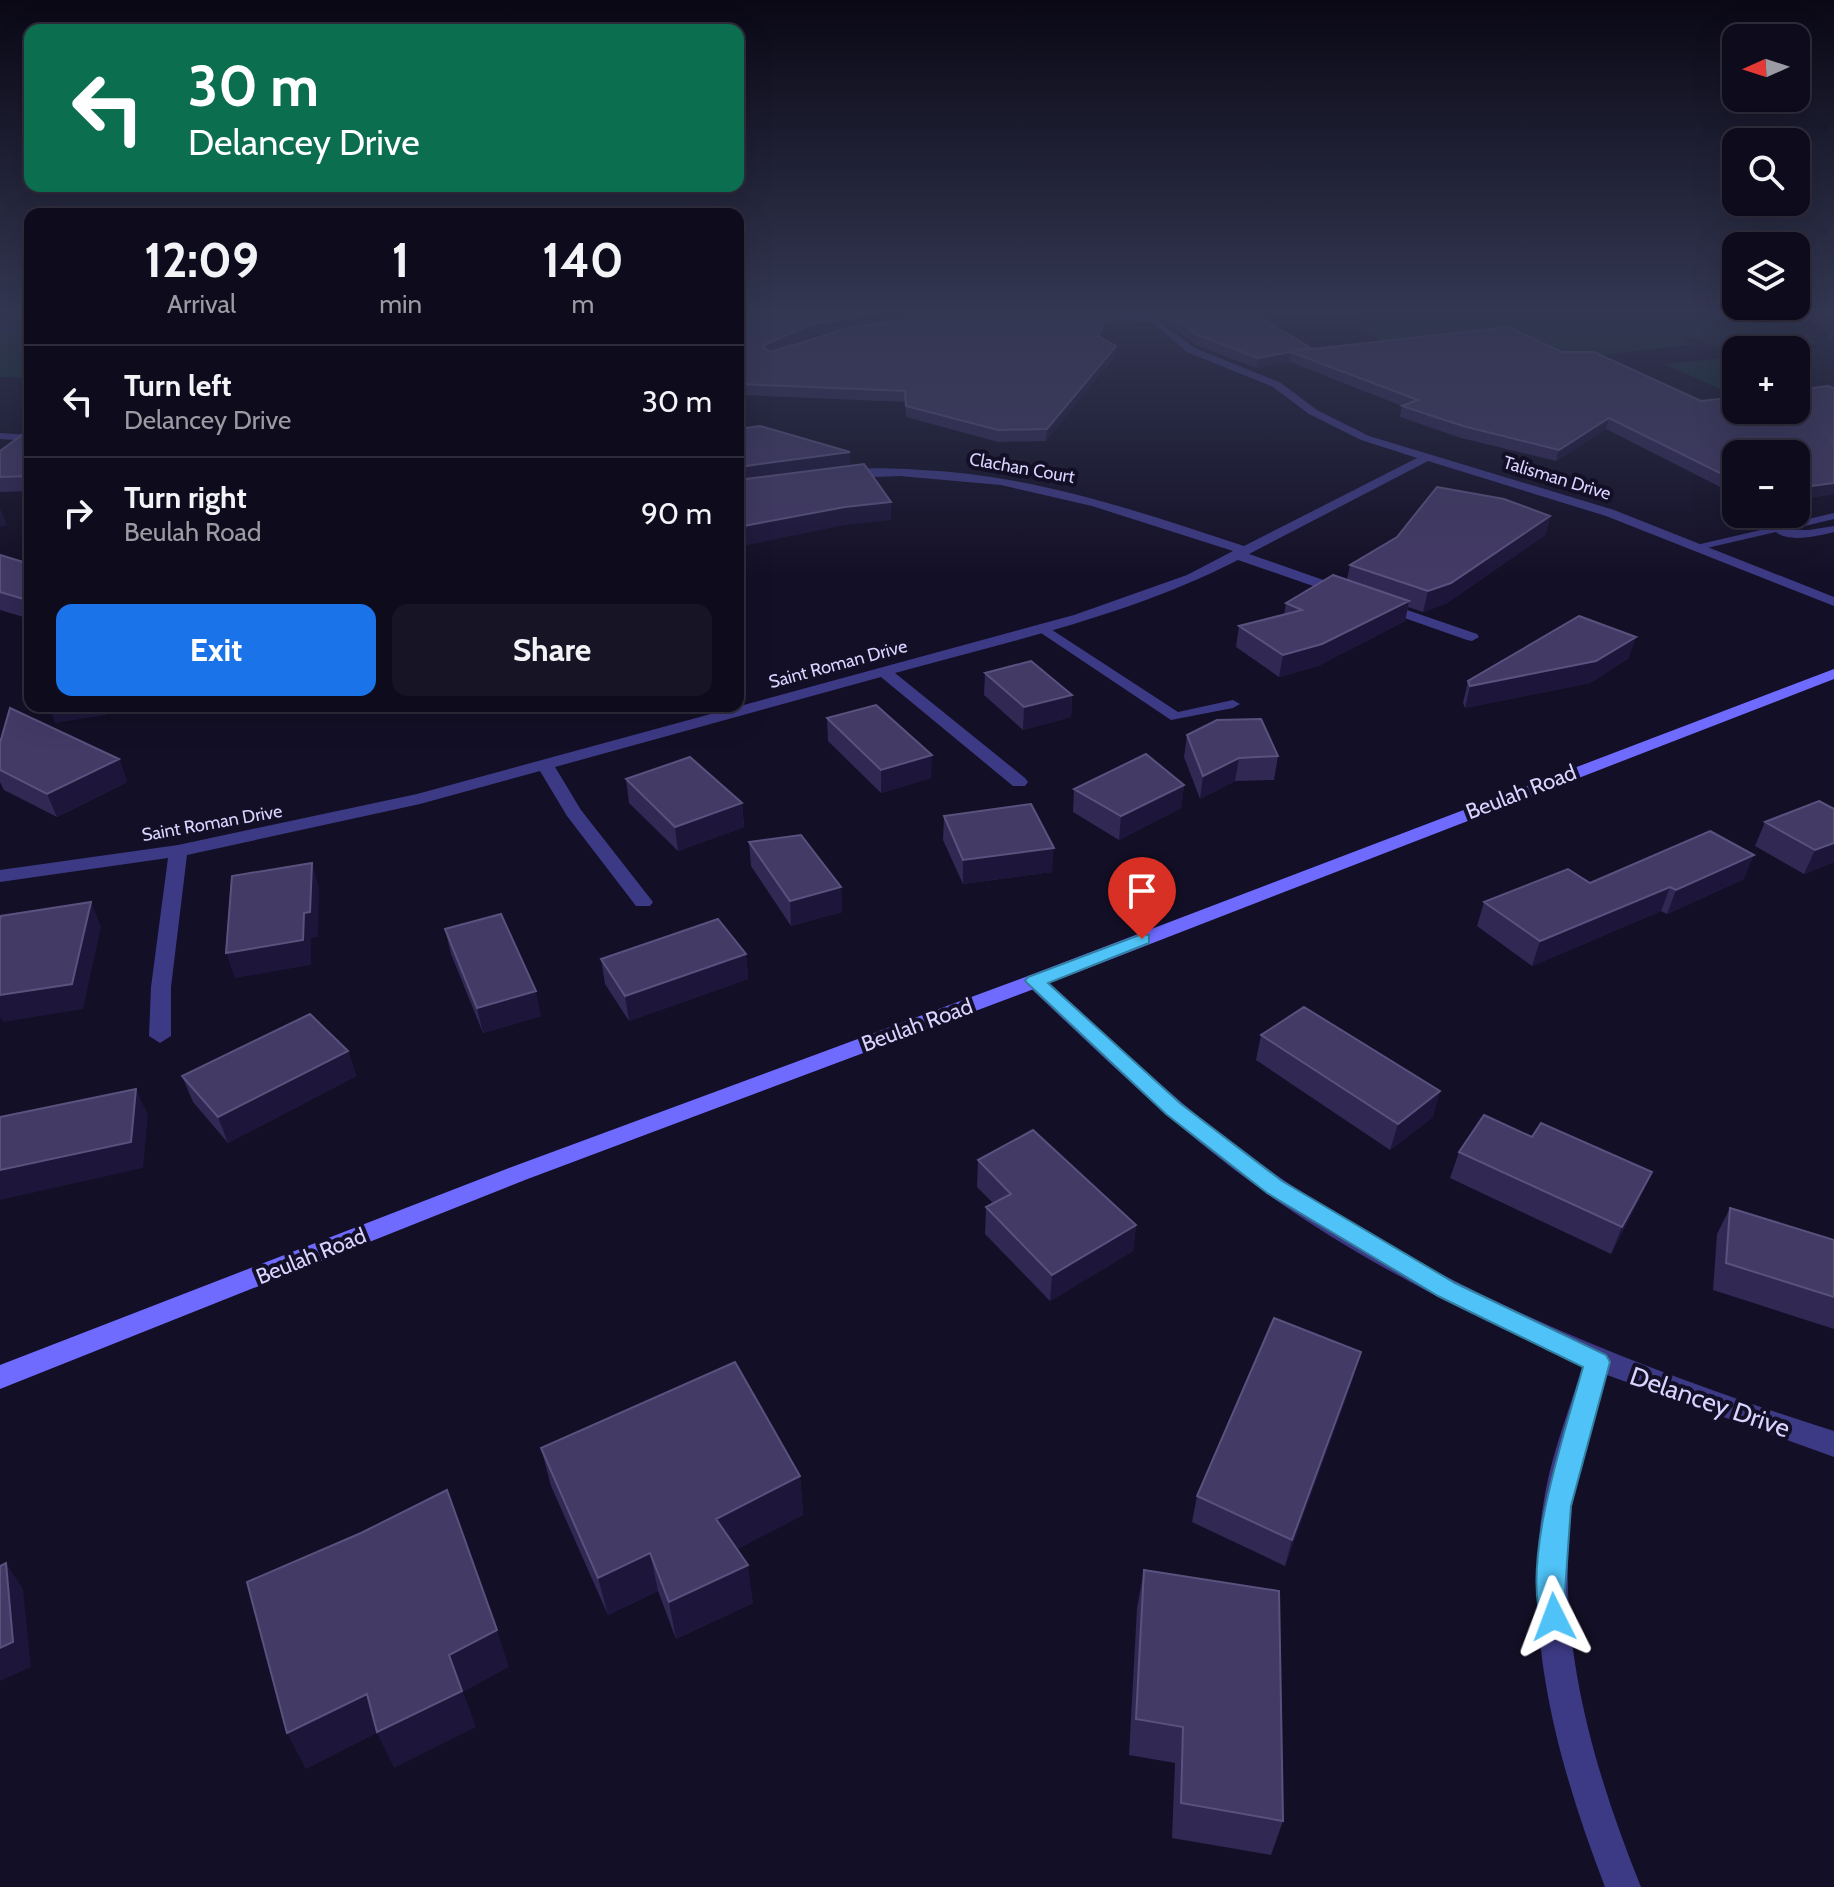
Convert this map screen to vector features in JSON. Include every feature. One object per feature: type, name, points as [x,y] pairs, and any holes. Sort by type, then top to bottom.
[{"type":"main road","name":"Beulah Road","points":[[0,1377],[517,1174],[1035,981],[1834,674]]},
{"type":"street","name":"Talisman Drive","points":[[1300,401],[1334,425],[1425,458],[1569,500],[1698,546],[1834,602]]},
{"type":"street","points":[[0,436],[24,438]]},
{"type":"street","name":"Saint Roman Drive","points":[[744,711],[1146,597],[1241,553],[1425,458]]},
{"type":"street","name":"Clachan Court","points":[[834,476],[934,473],[1019,482],[1059,491],[1472,637]]},
{"type":"street","points":[[885,673],[1019,782]]},
{"type":"street","name":"Saint Roman Drive","points":[[0,876],[178,851],[348,816],[741,712]]},
{"type":"street","points":[[545,765],[582,823],[643,902]]},
{"type":"street","points":[[160,1036],[161,987],[178,851]]},
{"type":"street","name":"Delancey Drive","points":[[1035,981],[1174,1109],[1274,1187],[1434,1283],[1597,1362],[1725,1409],[1834,1444]]},
{"type":"street","points":[[1597,1362],[1557,1506],[1551,1591],[1562,1696],[1595,1820],[1623,1887]]},
{"type":"lane","points":[[1698,546],[1769,533],[1834,516]]},
{"type":"lane","points":[[1769,533],[1809,534],[1834,529]]},
{"type":"lane","points":[[1043,628],[1176,717],[1233,704]]},
{"type":"building","points":[[906,401],[1070,401],[1047,429],[998,430],[906,406]]},
{"type":"building","points":[[1415,401],[1722,401],[1722,424],[1810,424],[1810,401],[1834,401],[1834,483],[1810,486],[1810,440],[1722,440],[1722,474],[1609,418],[1559,450],[1463,426],[1402,406]]},
{"type":"building","points":[[760,426],[850,452],[744,466],[744,428]]},
{"type":"building","points":[[24,433],[24,476],[0,477],[0,451]]},
{"type":"building","points":[[864,464],[891,502],[845,507],[744,526],[744,479]]},
{"type":"building","points":[[1437,487],[1504,499],[1550,516],[1451,583],[1428,591],[1350,565],[1397,537]]},
{"type":"building","points":[[0,555],[24,562],[24,599],[0,592]]},
{"type":"building","points":[[1333,575],[1409,601],[1322,644],[1283,655],[1239,626],[1302,610],[1286,603]]},
{"type":"building","points":[[1579,616],[1636,637],[1596,661],[1470,686],[1468,681]]},
{"type":"building","points":[[1031,661],[1072,695],[1024,707],[985,673]]},
{"type":"building","points":[[876,705],[932,755],[881,770],[827,718]]},
{"type":"building","points":[[10,708],[119,759],[47,794],[0,770],[0,743]]},
{"type":"building","points":[[1261,719],[1278,756],[1239,758],[1203,776],[1187,735],[1217,720]]},
{"type":"building","points":[[1146,754],[1184,785],[1121,816],[1074,789]]},
{"type":"building","points":[[690,757],[742,803],[675,827],[626,779]]},
{"type":"building","points":[[1819,801],[1834,809],[1834,843],[1815,850],[1765,822]]},
{"type":"building","points":[[1031,804],[1054,848],[963,860],[944,816]]},
{"type":"building","points":[[1710,831],[1754,855],[1676,890],[1670,887],[1540,941],[1484,902],[1568,869],[1590,883]]},
{"type":"building","points":[[801,835],[841,887],[790,901],[749,842]]},
{"type":"building","points":[[312,863],[310,912],[304,913],[303,940],[226,953],[232,876]]},
{"type":"building","points":[[91,902],[72,984],[0,995],[1,916]]},
{"type":"building","points":[[501,914],[536,991],[477,1008],[445,929]]},
{"type":"building","points":[[718,919],[746,954],[625,996],[601,959]]},
{"type":"building","points":[[1304,1007],[1440,1091],[1398,1124],[1261,1035]]},
{"type":"building","points":[[310,1014],[348,1051],[218,1117],[182,1076]]},
{"type":"building","points":[[136,1089],[131,1142],[0,1170],[0,1117]]},
{"type":"building","points":[[1484,1115],[1532,1137],[1541,1123],[1652,1172],[1622,1227],[1459,1152]]},
{"type":"building","points":[[1033,1130],[1136,1225],[1052,1275],[986,1207],[1011,1194],[978,1160]]},
{"type":"building","points":[[1730,1208],[1834,1240],[1834,1297],[1726,1263]]},
{"type":"building","points":[[1274,1318],[1361,1352],[1292,1540],[1197,1496]]},
{"type":"building","points":[[735,1362],[800,1476],[716,1519],[748,1565],[669,1602],[650,1553],[598,1578],[541,1448]]},
{"type":"building","points":[[447,1490],[497,1630],[449,1655],[462,1691],[377,1732],[367,1694],[287,1733],[247,1582],[361,1533]]},
{"type":"building","points":[[6,1563],[13,1642],[0,1648],[0,1566]]},
{"type":"building","points":[[1144,1570],[1279,1591],[1283,1821],[1181,1803],[1183,1727],[1136,1719]]},
{"type":"route","points":[[1142,939],[1035,981],[1174,1109],[1274,1187],[1447,1290],[1597,1362],[1557,1506],[1551,1591],[1554,1617]]}]
